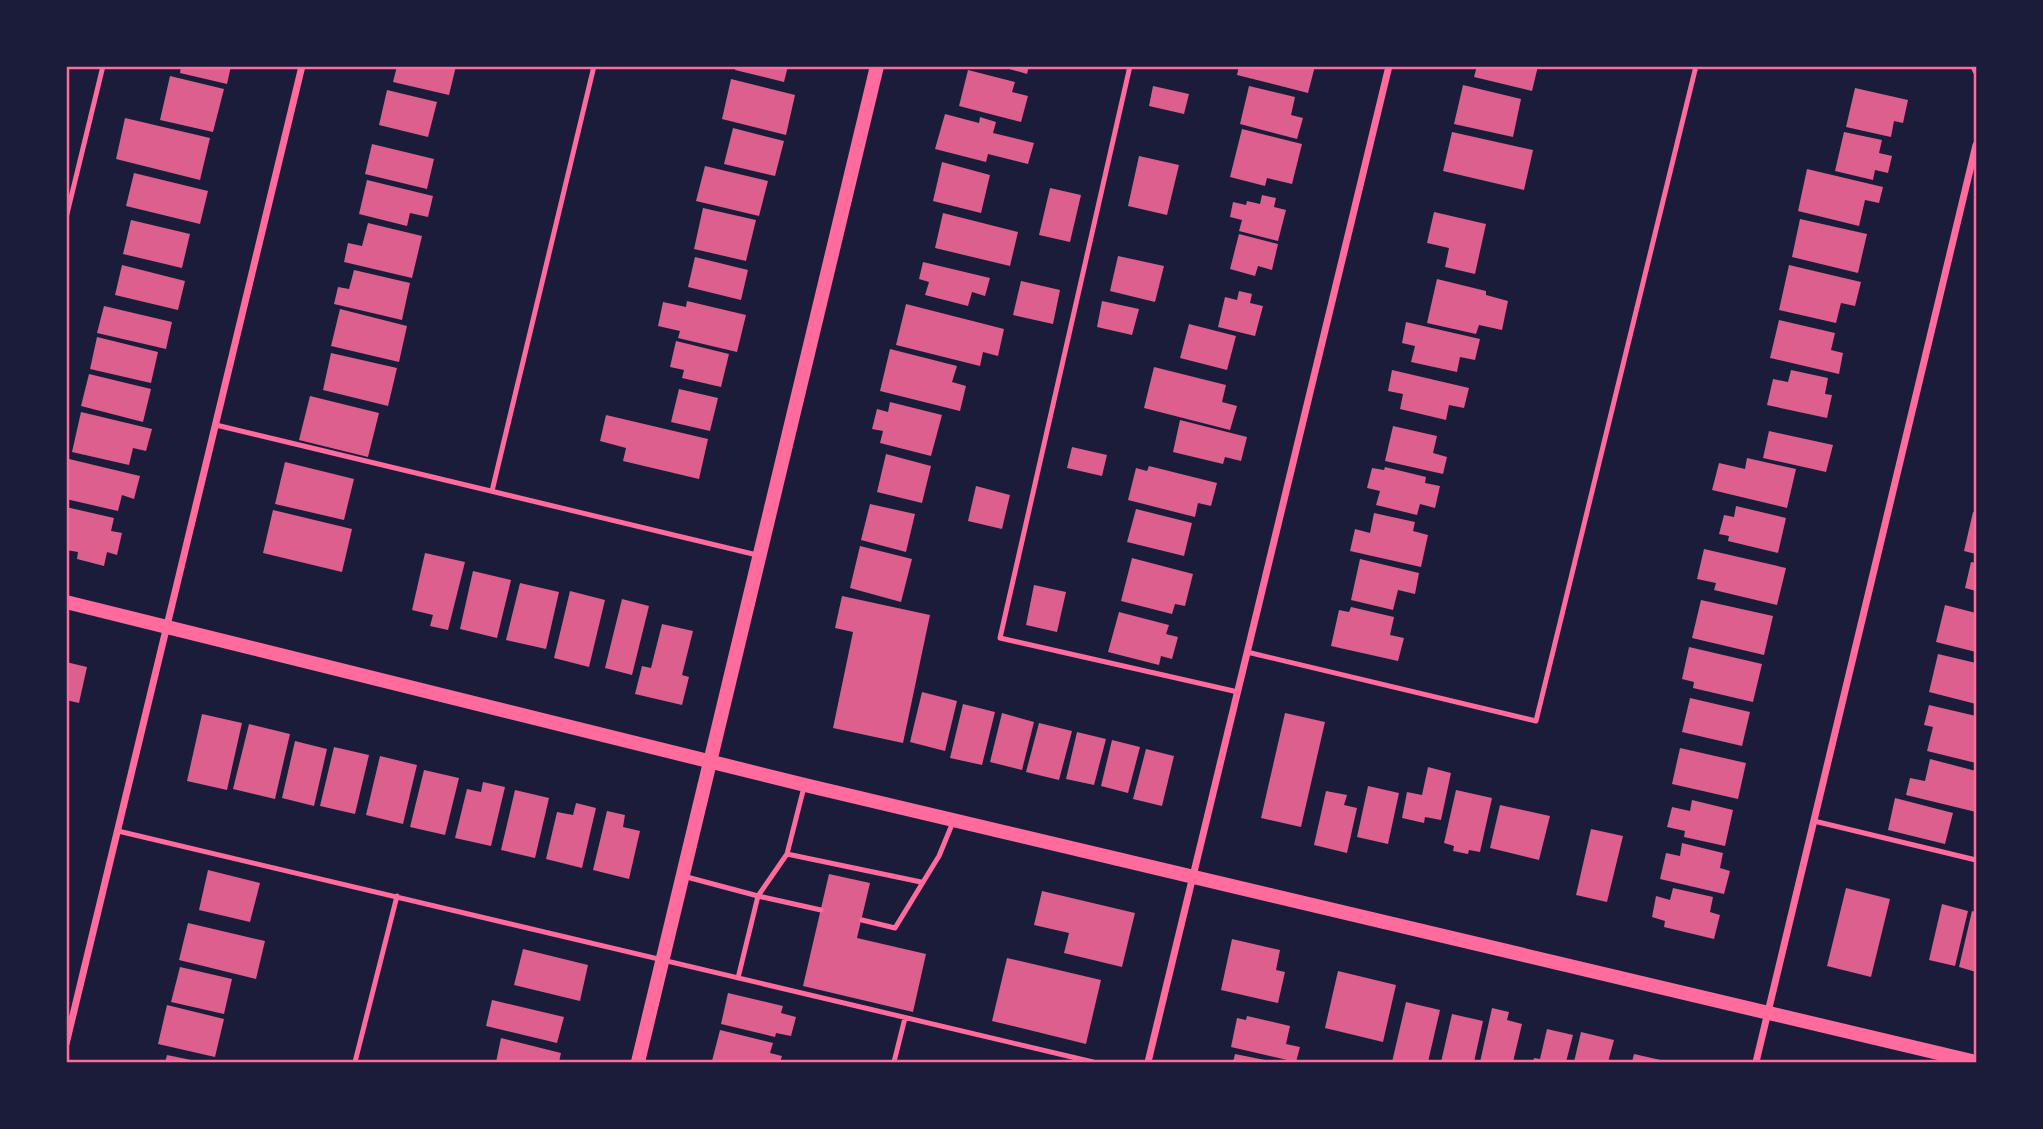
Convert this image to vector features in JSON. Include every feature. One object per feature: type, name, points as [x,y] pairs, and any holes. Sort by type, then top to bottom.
[{"type":"main road","points":[[638,1062],[877,66]]},
{"type":"main road","points":[[66,602],[805,785],[1976,1062]]},
{"type":"street","points":[[66,1044],[302,66]]},
{"type":"street","points":[[1148,1062],[1389,66]]},
{"type":"street","points":[[1974,66],[1976,71]]},
{"type":"street","points":[[1756,1062],[1976,145]]},
{"type":"lane","points":[[66,218],[103,66]]},
{"type":"lane","points":[[492,492],[594,66]]},
{"type":"lane","points":[[1130,66],[1000,638],[1238,692]]},
{"type":"lane","points":[[1247,652],[1536,721],[1696,66]]},
{"type":"lane","points":[[216,425],[760,556]]},
{"type":"lane","points":[[738,978],[758,896],[788,854],[805,785]]},
{"type":"lane","points":[[862,920],[895,928],[939,856],[954,819]]},
{"type":"lane","points":[[1814,821],[1976,860]]},
{"type":"lane","points":[[118,831],[1093,1062]]},
{"type":"lane","points":[[788,854],[921,882]]},
{"type":"lane","points":[[683,876],[821,910]]},
{"type":"lane","points":[[355,1062],[397,896]]},
{"type":"lane","points":[[894,1062],[905,1018]]},
{"type":"building","points":[[181,66],[231,66],[227,84],[180,73]]},
{"type":"building","points":[[397,66],[456,66],[449,95],[393,82]]},
{"type":"building","points":[[736,66],[788,66],[784,82],[735,70]]},
{"type":"building","points":[[999,66],[1029,66],[1027,74]]},
{"type":"building","points":[[1239,66],[1315,66],[1308,93],[1237,75]]},
{"type":"building","points":[[1477,66],[1538,66],[1532,91],[1474,77]]},
{"type":"building","points":[[968,70],[1015,82],[1012,92],[1028,96],[1021,122],[959,106]]},
{"type":"building","points":[[170,76],[224,89],[213,132],[160,120]]},
{"type":"building","points":[[731,79],[795,95],[786,135],[722,119]]},
{"type":"building","points":[[1463,85],[1521,99],[1513,137],[1454,124]]},
{"type":"building","points":[[1153,86],[1189,94],[1184,114],[1149,106]]},
{"type":"building","points":[[1249,86],[1295,97],[1291,115],[1303,118],[1297,139],[1240,124]]},
{"type":"building","points":[[1855,88],[1908,100],[1903,123],[1894,121],[1891,137],[1846,127]]},
{"type":"building","points":[[387,90],[437,102],[428,137],[379,125]]},
{"type":"building","points":[[945,114],[979,123],[980,117],[996,122],[993,133],[1034,143],[1028,164],[988,154],[986,162],[935,149]]},
{"type":"building","points":[[125,118],[210,138],[200,180],[116,159]]},
{"type":"building","points":[[733,128],[784,141],[775,176],[724,164]]},
{"type":"building","points":[[1242,129],[1302,144],[1292,184],[1267,178],[1265,186],[1230,177]]},
{"type":"building","points":[[1452,132],[1533,150],[1524,190],[1443,171]]},
{"type":"building","points":[[1844,132],[1882,140],[1879,153],[1892,156],[1888,173],[1875,170],[1873,180],[1835,171]]},
{"type":"building","points":[[372,144],[434,159],[427,189],[365,174]]},
{"type":"building","points":[[1139,156],[1179,165],[1167,215],[1128,206]]},
{"type":"building","points":[[942,162],[990,175],[981,213],[933,201]]},
{"type":"building","points":[[705,166],[768,181],[759,216],[696,201]]},
{"type":"building","points":[[1807,169],[1883,187],[1879,203],[1865,200],[1859,226],[1798,211]]},
{"type":"building","points":[[134,173],[208,191],[200,224],[126,206]]},
{"type":"building","points":[[367,180],[433,196],[428,217],[410,213],[407,226],[359,214]]},
{"type":"building","points":[[1050,188],[1081,195],[1070,242],[1039,235]]},
{"type":"building","points":[[1262,195],[1276,198],[1274,207],[1286,210],[1278,241],[1239,231],[1242,220],[1230,217],[1233,202],[1260,204]]},
{"type":"building","points":[[703,208],[756,220],[746,261],[694,249]]},
{"type":"building","points":[[1434,212],[1486,224],[1475,274],[1445,267],[1449,248],[1427,243]]},
{"type":"building","points":[[943,213],[1018,232],[1010,266],[935,248]]},
{"type":"building","points":[[1800,219],[1867,234],[1858,273],[1792,257]]},
{"type":"building","points":[[131,220],[190,234],[182,268],[123,254]]},
{"type":"building","points":[[368,223],[422,236],[412,278],[344,262],[348,243],[362,246]]},
{"type":"building","points":[[1239,234],[1278,244],[1272,270],[1258,266],[1255,276],[1230,269]]},
{"type":"building","points":[[1118,256],[1164,266],[1155,302],[1110,291]]},
{"type":"building","points":[[695,257],[748,270],[741,300],[688,287]]},
{"type":"building","points":[[923,262],[990,278],[985,296],[972,292],[968,306],[925,295],[929,282],[919,279]]},
{"type":"building","points":[[122,265],[185,281],[178,310],[115,295]]},
{"type":"building","points":[[1789,265],[1861,282],[1855,306],[1841,303],[1836,323],[1779,310]]},
{"type":"building","points":[[354,270],[410,283],[402,320],[334,304],[338,287],[349,289]]},
{"type":"building","points":[[1437,279],[1486,291],[1486,295],[1508,301],[1502,330],[1479,325],[1476,334],[1427,323]]},
{"type":"building","points":[[1021,281],[1060,290],[1053,324],[1013,315]]},
{"type":"building","points":[[1239,291],[1252,294],[1250,303],[1263,306],[1255,336],[1218,327],[1225,297],[1237,300]]},
{"type":"building","points":[[687,301],[746,315],[737,352],[678,338],[680,331],[658,326],[663,302],[686,307]]},
{"type":"building","points":[[1102,301],[1139,309],[1132,335],[1097,327]]},
{"type":"building","points":[[906,304],[1004,329],[998,356],[983,352],[980,366],[896,345]]},
{"type":"building","points":[[104,306],[172,322],[166,349],[97,333]]},
{"type":"building","points":[[340,309],[407,326],[399,362],[331,346]]},
{"type":"building","points":[[1779,320],[1835,333],[1831,350],[1843,353],[1839,374],[1770,358]]},
{"type":"building","points":[[1406,322],[1480,339],[1475,360],[1460,357],[1457,372],[1411,362],[1415,346],[1402,343]]},
{"type":"building","points":[[1189,324],[1236,336],[1227,370],[1180,358]]},
{"type":"building","points":[[97,337],[158,352],[151,383],[90,369]]},
{"type":"building","points":[[676,341],[729,354],[721,387],[682,378],[684,370],[670,367]]},
{"type":"building","points":[[890,349],[957,366],[952,382],[966,386],[960,411],[880,391]]},
{"type":"building","points":[[331,353],[397,368],[388,406],[323,390]]},
{"type":"building","points":[[1154,367],[1226,385],[1222,402],[1237,406],[1230,430],[1144,408]]},
{"type":"building","points":[[1392,370],[1469,388],[1464,408],[1449,405],[1446,420],[1400,409],[1403,394],[1388,391]]},
{"type":"building","points":[[1791,370],[1828,378],[1825,394],[1832,395],[1827,418],[1767,405],[1773,379],[1788,382]]},
{"type":"building","points":[[89,374],[151,389],[143,422],[81,406]]},
{"type":"building","points":[[679,389],[718,398],[710,431],[671,422]]},
{"type":"building","points":[[310,396],[379,413],[368,457],[299,440]]},
{"type":"building","points":[[890,402],[942,415],[931,456],[880,443],[883,431],[872,429],[877,409],[888,412]]},
{"type":"building","points":[[81,412],[152,429],[146,451],[133,448],[129,465],[72,452]]},
{"type":"building","points":[[606,415],[708,439],[699,479],[623,461],[626,448],[600,441]]},
{"type":"building","points":[[1180,420],[1247,437],[1241,461],[1225,457],[1223,464],[1173,452]]},
{"type":"building","points":[[1393,426],[1437,436],[1433,453],[1447,457],[1443,474],[1385,461]]},
{"type":"building","points":[[1769,431],[1833,445],[1826,472],[1763,458]]},
{"type":"building","points":[[1072,447],[1107,455],[1102,476],[1067,468]]},
{"type":"building","points":[[886,454],[931,466],[922,503],[877,492]]},
{"type":"building","points":[[1747,458],[1796,469],[1787,508],[1712,490],[1719,463],[1745,469]]},
{"type":"building","points":[[69,459],[140,476],[134,499],[122,495],[118,511],[66,499]]},
{"type":"building","points":[[285,462],[354,479],[344,520],[275,504]]},
{"type":"building","points":[[1149,466],[1217,483],[1211,506],[1198,503],[1195,517],[1128,500],[1136,468],[1147,471]]},
{"type":"building","points":[[1385,467],[1426,477],[1425,483],[1440,486],[1435,508],[1420,504],[1417,515],[1376,505],[1380,491],[1367,488],[1372,468],[1384,470]]},
{"type":"building","points":[[976,486],[1010,495],[1002,529],[968,521]]},
{"type":"building","points":[[870,504],[915,514],[906,552],[861,540]]},
{"type":"building","points":[[1736,506],[1786,518],[1778,553],[1728,541],[1729,536],[1719,534],[1724,515],[1734,517]]},
{"type":"building","points":[[66,507],[114,518],[111,531],[122,533],[117,555],[107,552],[104,566],[77,559],[78,552],[66,550]]},
{"type":"building","points":[[1136,509],[1192,523],[1184,556],[1127,542]]},
{"type":"building","points":[[273,510],[352,529],[342,572],[263,553]]},
{"type":"building","points":[[1973,512],[1976,513],[1976,554],[1964,551]]},
{"type":"building","points":[[1374,513],[1415,522],[1413,531],[1428,535],[1421,567],[1350,551],[1355,529],[1370,533]]},
{"type":"building","points":[[860,546],[912,559],[901,602],[850,588]]},
{"type":"building","points":[[1704,549],[1786,568],[1777,605],[1714,590],[1716,583],[1697,579]]},
{"type":"building","points":[[425,553],[465,562],[448,630],[430,626],[433,615],[412,610]]},
{"type":"building","points":[[1132,558],[1193,574],[1185,606],[1175,604],[1172,614],[1121,601]]},
{"type":"building","points":[[1360,559],[1419,573],[1415,594],[1398,590],[1393,610],[1351,600]]},
{"type":"building","points":[[1971,562],[1976,563],[1976,591],[1965,588]]},
{"type":"building","points":[[473,571],[511,580],[497,638],[460,629]]},
{"type":"building","points":[[520,583],[559,592],[546,649],[506,640]]},
{"type":"building","points":[[1034,585],[1066,592],[1057,632],[1026,625]]},
{"type":"building","points":[[570,591],[605,600],[589,667],[554,658]]},
{"type":"building","points":[[842,596],[930,615],[903,743],[833,728],[853,632],[835,628]]},
{"type":"building","points":[[622,599],[649,606],[632,675],[605,668]]},
{"type":"building","points":[[1701,600],[1773,616],[1764,655],[1692,638]]},
{"type":"building","points":[[1945,605],[1976,613],[1976,652],[1936,642]]},
{"type":"building","points":[[1351,607],[1394,617],[1390,635],[1404,638],[1398,661],[1331,646],[1339,610],[1349,612]]},
{"type":"building","points":[[1119,612],[1169,625],[1166,634],[1178,637],[1172,659],[1161,656],[1159,665],[1108,652]]},
{"type":"building","points":[[662,624],[693,631],[682,675],[689,677],[682,705],[635,694],[642,666],[651,668]]},
{"type":"building","points":[[1689,647],[1762,664],[1753,702],[1693,688],[1694,682],[1682,679]]},
{"type":"building","points":[[1938,654],[1976,663],[1976,704],[1929,692]]},
{"type":"building","points":[[66,662],[87,667],[79,703],[66,700]]},
{"type":"building","points":[[922,692],[957,701],[945,751],[910,742]]},
{"type":"building","points":[[1690,698],[1750,712],[1742,746],[1682,732]]},
{"type":"building","points":[[963,704],[995,712],[982,765],[950,758]]},
{"type":"building","points":[[1929,705],[1976,716],[1976,763],[1927,751],[1933,727],[1924,725]]},
{"type":"building","points":[[1002,713],[1034,722],[1022,770],[990,762]]},
{"type":"building","points":[[1285,713],[1325,722],[1301,827],[1261,818]]},
{"type":"building","points":[[202,714],[242,723],[227,790],[187,781]]},
{"type":"building","points":[[1039,723],[1072,731],[1059,780],[1026,772]]},
{"type":"building","points":[[249,724],[290,734],[275,799],[233,789]]},
{"type":"building","points":[[1077,732],[1106,739],[1094,785],[1066,779]]},
{"type":"building","points":[[1112,740],[1140,747],[1128,793],[1101,786]]},
{"type":"building","points":[[295,741],[327,749],[314,806],[282,798]]},
{"type":"building","points":[[334,747],[369,755],[355,814],[320,806]]},
{"type":"building","points":[[1680,748],[1746,763],[1738,799],[1672,784]]},
{"type":"building","points":[[1146,749],[1174,756],[1162,806],[1133,799]]},
{"type":"building","points":[[380,756],[417,765],[403,824],[366,815]]},
{"type":"building","points":[[1930,759],[1976,771],[1976,812],[1906,795],[1910,778],[1925,781]]},
{"type":"building","points":[[1428,767],[1451,773],[1441,820],[1425,817],[1424,823],[1402,818],[1407,792],[1422,795]]},
{"type":"building","points":[[424,770],[459,778],[445,835],[410,827]]},
{"type":"building","points":[[483,782],[505,787],[491,846],[455,838],[467,789],[481,792]]},
{"type":"building","points":[[1368,786],[1399,793],[1388,844],[1357,837]]},
{"type":"building","points":[[515,790],[549,798],[535,858],[501,850]]},
{"type":"building","points":[[1456,790],[1492,798],[1480,852],[1469,850],[1468,854],[1453,851],[1454,846],[1444,843]]},
{"type":"building","points":[[1326,791],[1347,795],[1344,805],[1357,808],[1347,853],[1314,845]]},
{"type":"building","points":[[1895,798],[1953,813],[1945,844],[1888,830]]},
{"type":"building","points":[[1692,800],[1733,810],[1725,846],[1684,837],[1685,831],[1667,827],[1672,807],[1690,811]]},
{"type":"building","points":[[576,803],[596,808],[582,868],[546,859],[557,812],[573,815]]},
{"type":"building","points":[[1500,805],[1550,816],[1539,860],[1490,848]]},
{"type":"building","points":[[607,811],[625,815],[623,827],[640,831],[629,879],[593,870]]},
{"type":"building","points":[[1591,829],[1623,836],[1607,902],[1576,895]]},
{"type":"building","points":[[1682,843],[1723,853],[1720,868],[1730,871],[1724,894],[1660,879],[1666,853],[1680,856]]},
{"type":"building","points":[[208,870],[260,883],[250,922],[199,910]]},
{"type":"building","points":[[829,874],[870,883],[857,938],[926,954],[913,1012],[803,986]]},
{"type":"building","points":[[1673,888],[1713,897],[1710,912],[1720,915],[1714,939],[1664,927],[1665,921],[1652,917],[1656,896],[1670,900]]},
{"type":"building","points":[[1846,888],[1890,899],[1871,977],[1827,966]]},
{"type":"building","points":[[1042,891],[1135,913],[1122,967],[1064,953],[1069,933],[1034,925]]},
{"type":"building","points":[[1942,904],[1968,911],[1955,966],[1929,960]]},
{"type":"building","points":[[1972,911],[1976,912],[1976,972],[1959,967]]},
{"type":"building","points":[[188,923],[265,941],[256,979],[179,960]]},
{"type":"building","points":[[1232,939],[1280,950],[1276,970],[1285,972],[1278,1003],[1221,990]]},
{"type":"building","points":[[523,949],[588,965],[580,1001],[514,985]]},
{"type":"building","points":[[1007,958],[1101,980],[1086,1044],[992,1021]]},
{"type":"building","points":[[180,967],[232,979],[224,1014],[171,1002]]},
{"type":"building","points":[[1338,971],[1396,985],[1383,1042],[1325,1028]]},
{"type":"building","points":[[728,993],[783,1006],[781,1013],[796,1017],[791,1036],[776,1033],[775,1037],[721,1024]]},
{"type":"building","points":[[492,1000],[564,1017],[557,1043],[486,1026]]},
{"type":"building","points":[[1406,1002],[1440,1010],[1428,1062],[1392,1062]]},
{"type":"building","points":[[167,1005],[224,1019],[215,1057],[158,1044]]},
{"type":"building","points":[[1492,1008],[1509,1012],[1507,1020],[1522,1024],[1513,1062],[1480,1062]]},
{"type":"building","points":[[1452,1014],[1483,1021],[1474,1062],[1441,1062]]},
{"type":"building","points":[[1247,1016],[1290,1026],[1286,1044],[1300,1047],[1296,1062],[1231,1047],[1237,1018],[1246,1020]]},
{"type":"building","points":[[1547,1029],[1573,1035],[1566,1062],[1533,1062],[1534,1058],[1540,1059]]},
{"type":"building","points":[[720,1030],[773,1043],[770,1053],[782,1056],[780,1062],[712,1061]]},
{"type":"building","points":[[1581,1032],[1614,1040],[1608,1062],[1574,1062]]},
{"type":"building","points":[[501,1038],[561,1053],[559,1062],[496,1062]]},
{"type":"building","points":[[1235,1054],[1270,1061],[1270,1062],[1233,1062]]},
{"type":"building","points":[[1634,1054],[1665,1061],[1665,1062],[1632,1062]]},
{"type":"building","points":[[167,1055],[196,1061],[165,1062]]}]
